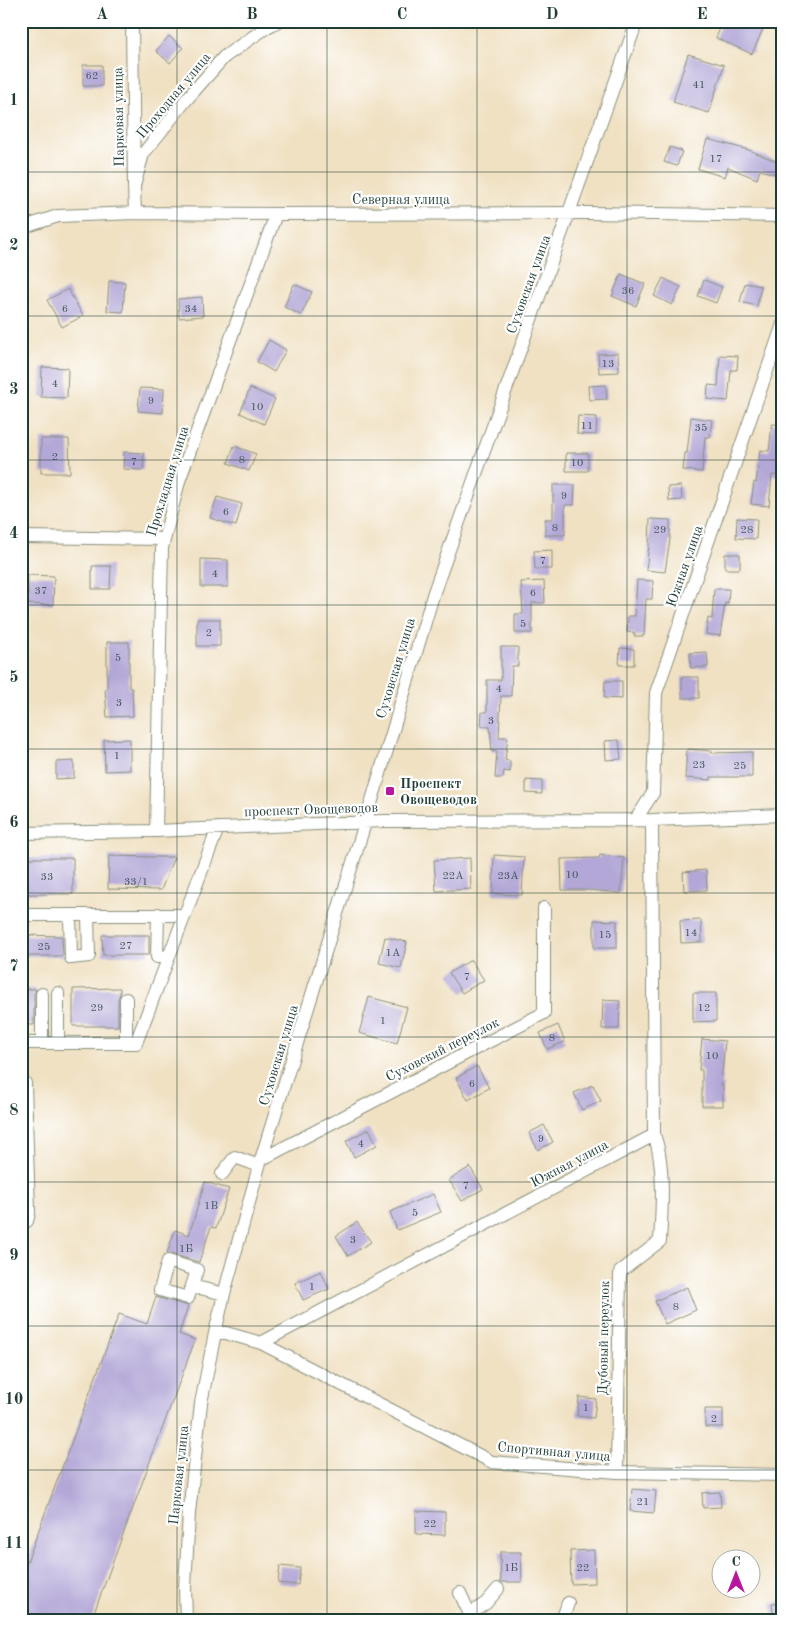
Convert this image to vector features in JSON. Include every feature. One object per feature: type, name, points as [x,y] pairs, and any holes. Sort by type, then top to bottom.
[{"type":"street","name":"Парковая улица","points":[[132,21],[135,213]]},
{"type":"street","name":"Проходная улица","points":[[134,186],[143,154],[186,100],[224,57],[279,21]]},
{"type":"street","name":"Суховская улица","points":[[215,1334],[260,1162],[366,822],[434,592],[570,214],[637,21]]},
{"type":"street","name":"Северная улица","points":[[21,228],[58,216],[135,213],[783,216]]},
{"type":"street","name":"Прохладная улица","points":[[156,831],[162,548],[179,481],[276,214]]},
{"type":"street","name":"Южная улица","points":[[636,819],[653,793],[656,693],[783,324]]},
{"type":"street","points":[[21,537],[164,539]]},
{"type":"street","name":"проспект Овощеводов","points":[[21,833],[156,831],[366,822],[652,820],[783,815]]},
{"type":"street","points":[[652,820],[654,1135]]},
{"type":"street","points":[[21,1043],[136,1044],[218,828]]},
{"type":"street","name":"Суховский переулок","points":[[260,1162],[544,1013],[544,908]]},
{"type":"street","points":[[70,914],[71,958],[89,956],[88,915]]},
{"type":"street","points":[[158,914],[158,957],[169,956]]},
{"type":"street","points":[[21,915],[185,914]]},
{"type":"street","points":[[58,993],[58,1043]]},
{"type":"street","points":[[42,994],[42,1043]]},
{"type":"street","points":[[126,999],[126,1043]]},
{"type":"street","points":[[21,1224],[27,1221],[29,1213],[25,1083]]},
{"type":"street","name":"Южная улица","points":[[261,1343],[654,1135]]},
{"type":"street","name":"Дубовый переулок","points":[[617,1472],[620,1272],[660,1241],[663,1207],[659,1146],[654,1135]]},
{"type":"street","points":[[222,1174],[235,1158],[260,1162]]},
{"type":"street","points":[[192,1286],[224,1294]]},
{"type":"street","points":[[215,1334],[226,1333],[261,1343]]},
{"type":"street","name":"Парковая улица","points":[[186,1621],[185,1587],[190,1493],[201,1403],[215,1334]]},
{"type":"street","name":"Спортивная улица","points":[[261,1343],[492,1462],[617,1472],[783,1476]]},
{"type":"street","points":[[460,1593],[471,1618],[498,1589]]},
{"type":"street","points":[[562,1621],[568,1603]]},
{"type":"building","points":[[723,21],[746,21],[763,29],[752,54],[716,38]]},
{"type":"building","points":[[169,36],[183,48],[170,63],[156,51]]},
{"type":"building","points":[[688,54],[724,65],[709,113],[673,102]]},
{"type":"building","points":[[83,65],[102,65],[102,86],[83,86]]},
{"type":"building","points":[[707,139],[749,150],[783,164],[783,176],[760,170],[757,179],[728,167],[725,177],[698,169]]},
{"type":"building","points":[[670,147],[682,151],[677,166],[664,162]]},
{"type":"building","points":[[621,274],[645,284],[636,306],[612,296]]},
{"type":"building","points":[[663,278],[681,287],[672,305],[654,296]]},
{"type":"building","points":[[704,280],[722,287],[716,303],[698,296]]},
{"type":"building","points":[[109,281],[125,282],[123,312],[107,311]]},
{"type":"building","points":[[745,283],[761,286],[757,306],[740,302]]},
{"type":"building","points":[[294,284],[312,292],[301,315],[284,307]]},
{"type":"building","points":[[68,289],[83,316],[62,327],[47,300]]},
{"type":"building","points":[[202,297],[203,316],[179,318],[178,299]]},
{"type":"building","points":[[269,340],[286,350],[274,372],[257,362]]},
{"type":"building","points":[[618,353],[619,372],[599,373],[598,354]]},
{"type":"building","points":[[720,355],[738,356],[737,370],[731,370],[728,401],[707,399],[708,385],[718,386]]},
{"type":"building","points":[[42,367],[68,368],[67,398],[41,397]]},
{"type":"building","points":[[606,385],[607,399],[589,400],[588,386]]},
{"type":"building","points":[[140,388],[164,389],[163,413],[138,411]]},
{"type":"building","points":[[250,388],[275,399],[264,424],[240,413]]},
{"type":"building","points":[[578,416],[597,417],[596,435],[577,434]]},
{"type":"building","points":[[691,417],[712,420],[710,437],[705,437],[702,472],[683,470]]},
{"type":"building","points":[[772,424],[783,425],[781,476],[772,475],[769,506],[751,504],[760,450],[769,451]]},
{"type":"building","points":[[41,439],[69,439],[70,473],[41,473]]},
{"type":"building","points":[[234,446],[256,454],[249,471],[228,463]]},
{"type":"building","points":[[124,452],[144,453],[143,470],[123,469]]},
{"type":"building","points":[[566,453],[588,453],[588,471],[566,471]]},
{"type":"building","points":[[553,485],[575,485],[574,505],[565,505],[565,535],[545,535],[545,519],[553,519]]},
{"type":"building","points":[[681,486],[682,500],[669,501],[668,487]]},
{"type":"building","points":[[217,497],[242,504],[236,526],[210,518]]},
{"type":"building","points":[[737,518],[757,519],[756,539],[736,538]]},
{"type":"building","points":[[650,519],[670,520],[670,539],[665,572],[646,570]]},
{"type":"building","points":[[552,550],[552,569],[535,569],[534,551]]},
{"type":"building","points":[[725,554],[740,554],[740,569],[725,569]]},
{"type":"building","points":[[201,559],[228,560],[228,587],[201,587]]},
{"type":"building","points":[[92,566],[111,566],[110,589],[92,589]]},
{"type":"building","points":[[28,575],[54,576],[53,605],[28,604]]},
{"type":"building","points":[[637,580],[653,581],[652,599],[646,599],[644,636],[634,636],[635,633],[627,632],[628,616],[635,616]]},
{"type":"building","points":[[544,581],[545,603],[532,603],[532,633],[515,633],[515,614],[523,614],[521,582]]},
{"type":"building","points":[[714,589],[729,589],[728,604],[725,603],[720,636],[706,634],[708,618],[712,619]]},
{"type":"building","points":[[197,619],[220,619],[220,646],[197,646]]},
{"type":"building","points":[[107,642],[129,642],[129,688],[132,688],[133,716],[107,717],[105,689],[107,689]]},
{"type":"building","points":[[501,647],[518,647],[518,666],[512,666],[511,696],[501,696],[499,737],[508,737],[505,760],[510,761],[510,772],[504,771],[503,778],[495,778],[497,751],[492,752],[490,727],[481,726],[482,712],[487,712],[487,680],[501,680]]},
{"type":"building","points":[[620,648],[634,649],[634,665],[619,665]]},
{"type":"building","points":[[707,652],[708,667],[691,668],[690,653]]},
{"type":"building","points":[[682,677],[699,677],[699,698],[682,698]]},
{"type":"building","points":[[605,681],[622,681],[622,699],[604,698]]},
{"type":"building","points":[[130,739],[130,770],[105,771],[104,740]]},
{"type":"building","points":[[619,740],[621,759],[606,760],[605,741]]},
{"type":"building","points":[[687,749],[712,751],[712,753],[752,752],[752,777],[711,777],[711,780],[685,778]]},
{"type":"building","points":[[74,761],[74,778],[56,779],[56,762]]},
{"type":"building","points":[[526,780],[542,781],[542,794],[526,793]]},
{"type":"building","points":[[494,855],[524,857],[522,895],[493,894]]},
{"type":"building","points":[[600,855],[624,858],[621,893],[562,890],[561,859],[599,858]]},
{"type":"building","points":[[109,856],[174,857],[161,890],[108,889]]},
{"type":"building","points":[[21,858],[73,858],[73,894],[21,894]]},
{"type":"building","points":[[470,858],[471,889],[436,891],[434,860]]},
{"type":"building","points":[[706,870],[707,890],[684,891],[683,872]]},
{"type":"building","points":[[594,920],[617,921],[617,948],[594,948]]},
{"type":"building","points":[[701,920],[702,942],[681,943],[680,921]]},
{"type":"building","points":[[21,935],[62,936],[63,956],[21,956]]},
{"type":"building","points":[[102,935],[149,935],[149,955],[103,955]]},
{"type":"building","points":[[385,937],[407,942],[401,968],[379,963]]},
{"type":"building","points":[[471,960],[484,980],[462,993],[449,973]]},
{"type":"building","points":[[120,988],[118,1026],[73,1026],[73,989]]},
{"type":"building","points":[[21,989],[36,989],[34,994],[34,1025],[21,1025]]},
{"type":"building","points":[[693,993],[716,993],[716,1021],[693,1022]]},
{"type":"building","points":[[369,997],[407,1007],[397,1043],[359,1033]]},
{"type":"building","points":[[603,1000],[620,1001],[619,1029],[602,1029]]},
{"type":"building","points":[[558,1025],[565,1042],[547,1049],[540,1033]]},
{"type":"building","points":[[702,1039],[725,1041],[721,1085],[723,1085],[723,1106],[702,1106],[702,1070],[699,1070]]},
{"type":"building","points":[[477,1066],[489,1088],[468,1100],[456,1078]]},
{"type":"building","points":[[593,1085],[601,1101],[582,1110],[574,1093]]},
{"type":"building","points":[[544,1125],[553,1142],[538,1150],[529,1133]]},
{"type":"building","points":[[369,1129],[377,1145],[354,1157],[346,1141]]},
{"type":"building","points":[[470,1167],[483,1189],[462,1201],[449,1180]]},
{"type":"building","points":[[205,1182],[229,1189],[216,1228],[211,1227],[199,1262],[167,1253],[175,1230],[189,1235]]},
{"type":"building","points":[[433,1194],[441,1212],[397,1230],[390,1212]]},
{"type":"building","points":[[357,1222],[371,1242],[348,1256],[336,1236]]},
{"type":"building","points":[[321,1271],[329,1289],[303,1300],[295,1283]]},
{"type":"building","points":[[687,1287],[696,1310],[665,1324],[655,1301]]},
{"type":"building","points":[[156,1297],[188,1306],[179,1334],[195,1340],[91,1621],[21,1621],[21,1578],[119,1314],[147,1324]]},
{"type":"building","points":[[579,1397],[596,1399],[594,1418],[577,1416]]},
{"type":"building","points":[[705,1409],[723,1409],[723,1427],[705,1427]]},
{"type":"building","points":[[632,1489],[656,1491],[654,1513],[630,1511]]},
{"type":"building","points":[[720,1492],[721,1507],[703,1508],[702,1493]]},
{"type":"building","points":[[416,1511],[445,1512],[445,1535],[416,1534]]},
{"type":"building","points":[[594,1550],[595,1583],[571,1584],[570,1551]]},
{"type":"building","points":[[500,1552],[521,1552],[522,1582],[501,1582]]},
{"type":"building","points":[[280,1566],[300,1568],[298,1585],[278,1583]]},
{"type":"building","points":[[783,1602],[783,1621],[774,1621],[772,1603]]},
{"type":"place","name":"Проспект Овощеводов","points":[[390,791]]}]
